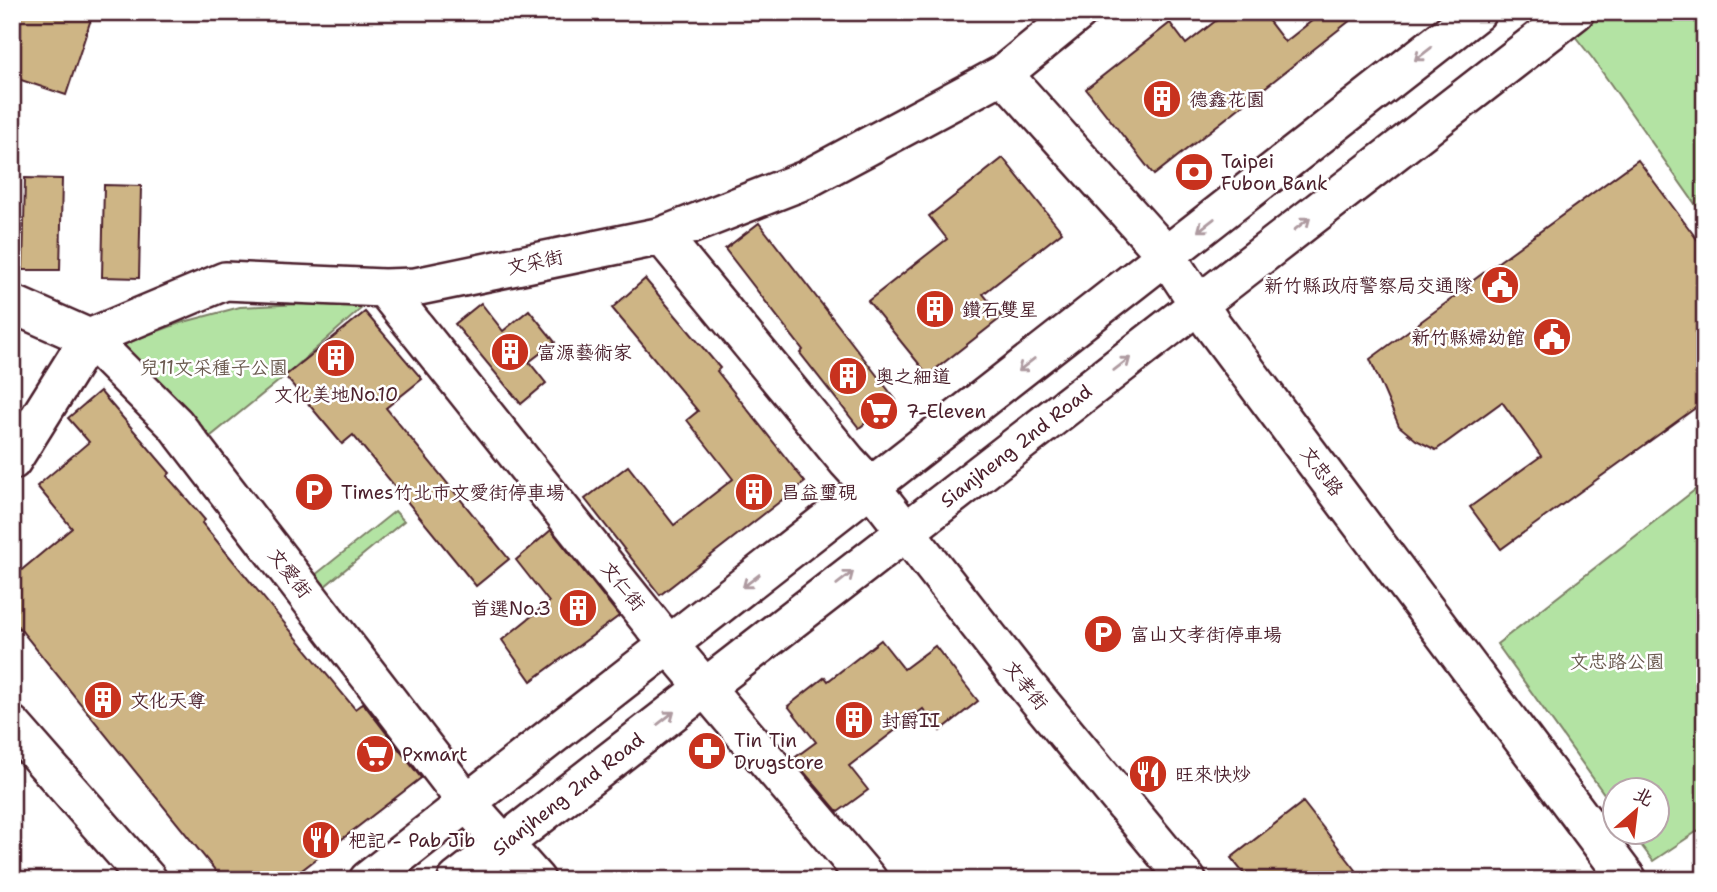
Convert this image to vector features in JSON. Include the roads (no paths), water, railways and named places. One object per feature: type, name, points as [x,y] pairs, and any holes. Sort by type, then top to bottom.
[{"type":"street","name":"文采街","points":[[89,338],[225,281],[415,287],[662,236],[804,180],[1003,74],[1079,12]]},
{"type":"street","points":[[368,880],[1477,12]]},
{"type":"street","name":"Sianjheng 2nd Road","points":[[457,880],[1575,12]]},
{"type":"street","name":"文忠路","points":[[1003,74],[1167,255],[1199,304],[1628,880]]},
{"type":"street","name":"文孝街","points":[[662,236],[871,487],[1026,685],[1186,880]]},
{"type":"street","name":"文仁街","points":[[384,288],[669,645],[868,880]]},
{"type":"street","name":"文愛街","points":[[12,303],[89,338],[175,424],[467,803],[536,880]]},
{"type":"street","points":[[12,461],[89,338]]},
{"type":"street","points":[[12,726],[148,880]]},
{"type":"place","name":"德鑫花園","points":[[1162,99]]},
{"type":"place","name":"Taipei Fubon Bank","points":[[1194,172]]},
{"type":"place","name":"新竹縣政府警察局交通隊","points":[[1500,285]]},
{"type":"place","name":"鑽石雙星","points":[[935,309]]},
{"type":"place","name":"新竹縣婦幼館","points":[[1552,337]]},
{"type":"place","name":"富源藝術家","points":[[510,352]]},
{"type":"place","name":"文化美地No.10","points":[[336,358]]},
{"type":"place","name":"奧之細道","points":[[848,376]]},
{"type":"place","name":"7-Eleven","points":[[879,411]]},
{"type":"place","name":"Times竹北市文愛街停車場","points":[[314,492]]},
{"type":"place","name":"昌益璽硯","points":[[754,492]]},
{"type":"place","name":"首選No.3","points":[[578,608]]},
{"type":"place","name":"富山文孝街停車場","points":[[1103,634]]},
{"type":"place","name":"文化天尊","points":[[103,700]]},
{"type":"place","name":"封爵II","points":[[854,720]]},
{"type":"place","name":"Tin Tin Drugstore","points":[[707,751]]},
{"type":"place","name":"Pxmart","points":[[375,754]]},
{"type":"place","name":"旺來快炒","points":[[1148,774]]},
{"type":"place","name":"杷記 - Pab Jib","points":[[321,840]]},
{"type":"park label","name":"兒11文采種子公園","points":[[214,367]]},
{"type":"park label","name":"文忠路公園","points":[[1617,661]]}]
